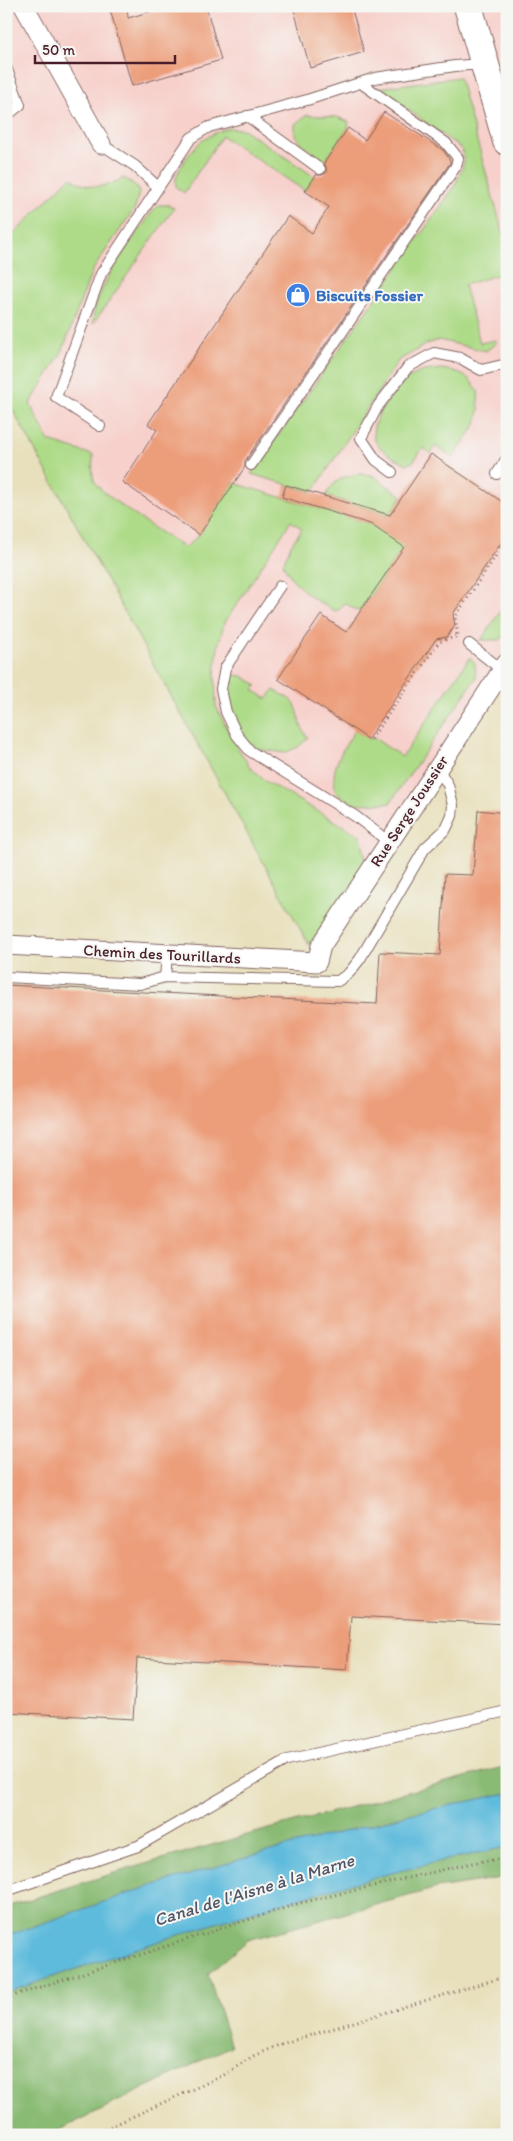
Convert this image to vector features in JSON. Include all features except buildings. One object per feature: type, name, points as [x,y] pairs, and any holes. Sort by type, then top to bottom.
[{"type":"street","points":[[24,6],[101,144]]},
{"type":"street","points":[[468,6],[507,141]]},
{"type":"street","name":"Rue Serge Joussier","points":[[317,962],[321,946],[504,666]]},
{"type":"street","name":"Chemin des Tourillards","points":[[6,945],[317,962]]},
{"type":"lane","points":[[100,426],[56,397],[101,274],[191,138],[208,127],[375,78],[456,66],[484,64]]},
{"type":"lane","points":[[6,67],[20,105],[6,116]]},
{"type":"lane","points":[[251,465],[456,166],[458,158],[446,143],[361,83]]},
{"type":"lane","points":[[247,116],[320,169]]},
{"type":"lane","points":[[101,144],[135,166],[158,187]]},
{"type":"lane","points":[[392,472],[376,460],[361,438],[378,406],[408,367],[434,353],[460,358],[481,370],[507,364]]},
{"type":"lane","points":[[497,474],[507,458]]},
{"type":"lane","points":[[280,586],[225,668],[221,689],[226,712],[237,735],[250,751],[354,816],[389,842]]},
{"type":"lane","points":[[468,644],[504,666]]},
{"type":"lane","points":[[6,977],[140,984],[165,977],[338,981],[349,973],[360,958],[425,848],[446,829],[452,816],[453,804],[448,785],[438,768]]},
{"type":"lane","points":[[165,977],[167,955]]},
{"type":"lane","points":[[6,1891],[138,1846],[287,1760],[507,1711]]},
{"type":"path","points":[[371,739],[439,642],[458,636],[455,617],[507,539]]},
{"type":"path","points":[[6,1998],[300,1903],[472,1863],[507,1858]]},
{"type":"path","points":[[92,2135],[224,2075],[253,2056],[281,2044],[507,1976]]},
{"type":"shaded area","points":[[6,6],[507,6],[507,674],[309,945],[6,398]]},
{"type":"green space","points":[[459,77],[507,247],[507,272],[464,285],[480,343],[496,340],[496,343],[486,351],[439,340],[427,344],[398,361],[313,492],[251,474],[455,186],[464,163],[462,149],[379,88]]},
{"type":"green space","points":[[307,115],[337,117],[349,122],[348,128],[325,161],[304,146],[295,135],[295,124]]},
{"type":"green space","points":[[227,128],[243,129],[315,177],[305,191],[222,136],[184,193],[178,189],[176,177],[182,164],[191,152],[205,138]]},
{"type":"green space","points":[[70,177],[84,184],[97,187],[124,178],[136,186],[139,192],[135,208],[92,271],[62,352],[30,404],[49,441],[93,455],[93,475],[95,482],[100,488],[136,516],[185,548],[199,535],[234,483],[381,527],[404,547],[359,612],[345,603],[340,609],[335,611],[305,592],[292,579],[283,564],[291,545],[302,529],[291,521],[224,624],[218,646],[215,675],[216,706],[232,739],[250,767],[265,781],[361,836],[367,865],[309,945],[6,398],[6,242]]},
{"type":"green space","points":[[159,205],[169,205],[174,208],[93,324],[94,311],[106,281],[152,212]]},
{"type":"green space","points":[[442,369],[457,372],[468,378],[478,390],[479,410],[476,424],[453,458],[435,446],[431,454],[423,448],[413,462],[407,464],[388,454],[376,443],[373,430],[376,421],[387,402],[409,378],[429,370]]},
{"type":"green space","points":[[361,474],[372,475],[402,496],[390,515],[326,496],[340,479]]},
{"type":"green space","points":[[507,602],[507,632],[500,640],[481,640]]},
{"type":"green space","points":[[470,657],[475,663],[476,678],[390,803],[355,804],[336,793],[334,776],[338,760],[355,730],[368,739],[374,738],[402,757]]},
{"type":"green space","points":[[234,675],[242,676],[257,685],[253,690],[267,699],[274,690],[290,699],[296,707],[302,727],[308,738],[298,747],[284,753],[259,749],[247,741],[232,710],[229,684]]},
{"type":"green space","points":[[507,1766],[507,1877],[437,1888],[248,1940],[208,1974],[231,2046],[49,2135],[6,2135],[6,1907],[193,1850]]},
{"type":"water","name":"Canal de l'Aisne à la Marne","points":[[507,1793],[507,1847],[380,1876],[254,1911],[6,1993],[6,1936],[135,1891],[255,1855],[410,1814]]},
{"type":"place","name":"Biscuits Fossier","points":[[298,295]]}]
